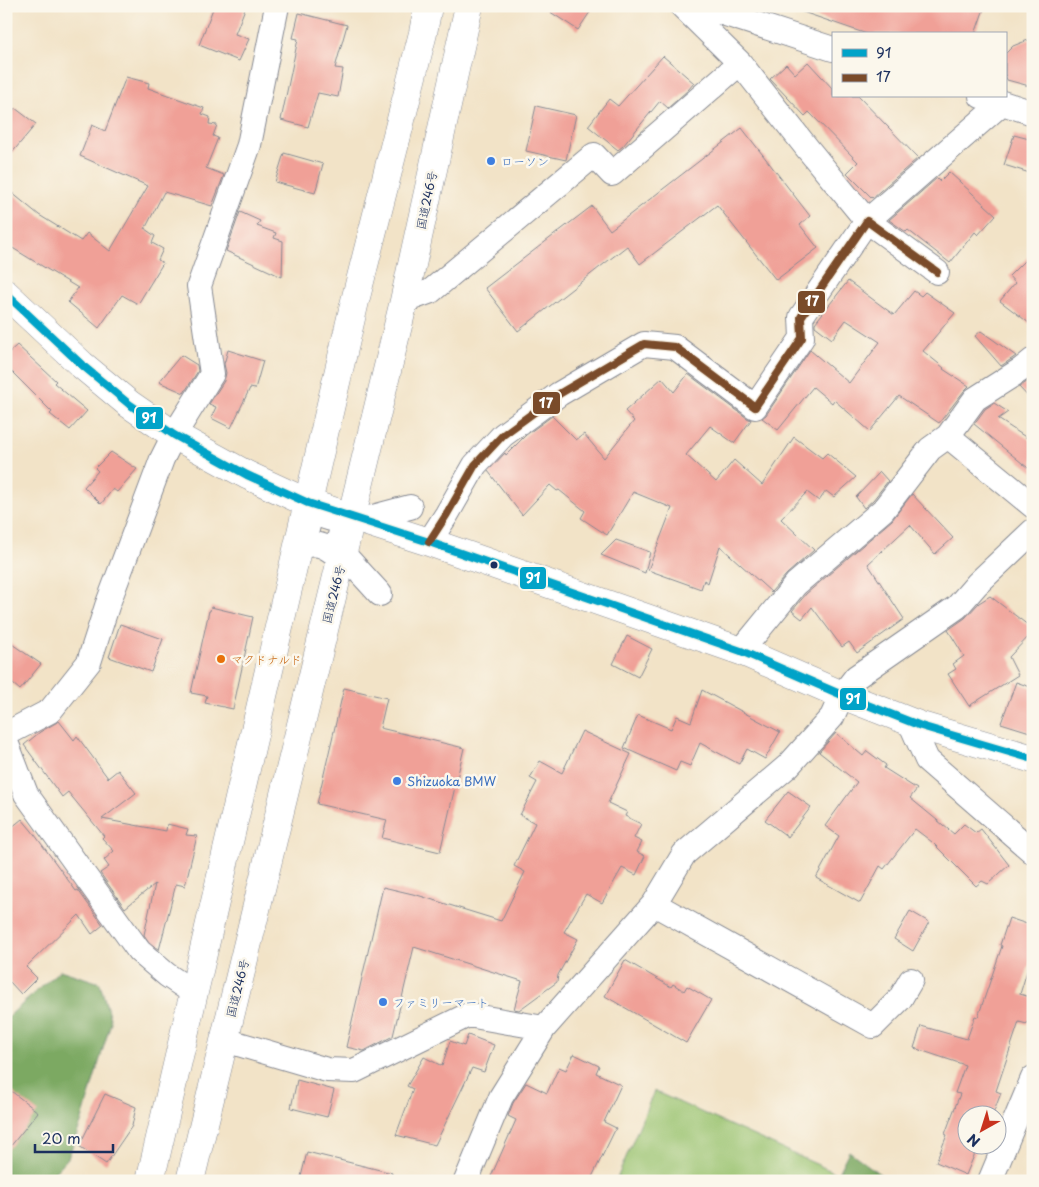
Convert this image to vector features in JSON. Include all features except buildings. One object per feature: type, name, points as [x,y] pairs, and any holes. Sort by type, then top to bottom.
[{"type":"main road","points":[[150,1181],[362,273],[423,33],[428,6]]},
{"type":"main road","name":"国道246号","points":[[190,1181],[327,616],[344,530],[404,301],[469,6]]},
{"type":"main road","points":[[6,294],[82,365],[129,404],[174,435],[247,476],[308,504],[344,530],[429,542],[741,651],[842,696],[921,726],[1033,759]]},
{"type":"street","points":[[6,734],[50,711],[89,662],[107,606],[162,459],[174,435],[212,374],[199,286],[249,145],[277,6]]},
{"type":"street","points":[[682,6],[740,63],[867,221],[937,272]]},
{"type":"street","points":[[701,6],[832,49]]},
{"type":"street","points":[[404,301],[431,291],[594,155],[612,174],[740,63]]},
{"type":"street","points":[[429,542],[475,465],[504,435],[559,394],[644,344],[675,347],[755,407],[802,338],[801,316],[867,221],[991,100],[1033,113]]},
{"type":"street","points":[[741,651],[796,584],[883,510],[930,449],[948,436],[976,399],[1033,360]]},
{"type":"street","points":[[948,436],[1033,506]]},
{"type":"street","points":[[380,594],[344,530],[410,507]]},
{"type":"street","points":[[466,1181],[501,1097],[544,1028],[654,904],[684,854],[789,765],[832,717],[842,696],[856,677],[958,607],[976,584],[1033,531]]},
{"type":"street","points":[[910,722],[926,760],[1033,852]]},
{"type":"street","points":[[6,742],[26,794],[139,951],[167,975],[194,993]]},
{"type":"street","points":[[654,904],[873,1026],[900,999],[911,980]]},
{"type":"street","points":[[225,1040],[327,1070],[354,1071],[468,1014],[544,1028]]},
{"type":"street","points":[[990,1181],[1033,1078]]},
{"type":"green space","points":[[60,970],[100,983],[111,1022],[81,1123],[68,1158],[47,1181],[6,1181],[6,1021],[9,1016]]},
{"type":"green space","points":[[654,1091],[836,1173],[832,1181],[616,1181]]},
{"type":"green space","points":[[849,1151],[889,1181],[834,1181]]},
{"type":"transit line","name":"17","points":[[429,542],[475,465],[503,435],[559,394],[644,344],[675,347],[755,407],[802,338],[801,317],[867,221],[937,272]]},
{"type":"transit line","name":"91","points":[[6,294],[82,365],[129,404],[174,435],[247,475],[308,503],[429,542],[741,651],[842,695],[921,726],[1033,759]]},
{"type":"place","name":"ローソン","points":[[491,161]]},
{"type":"place","name":"マクドナルド","points":[[221,659]]},
{"type":"place","name":"Shizuoka BMW","points":[[397,781]]},
{"type":"place","name":"ファミリーマート","points":[[383,1002]]}]
